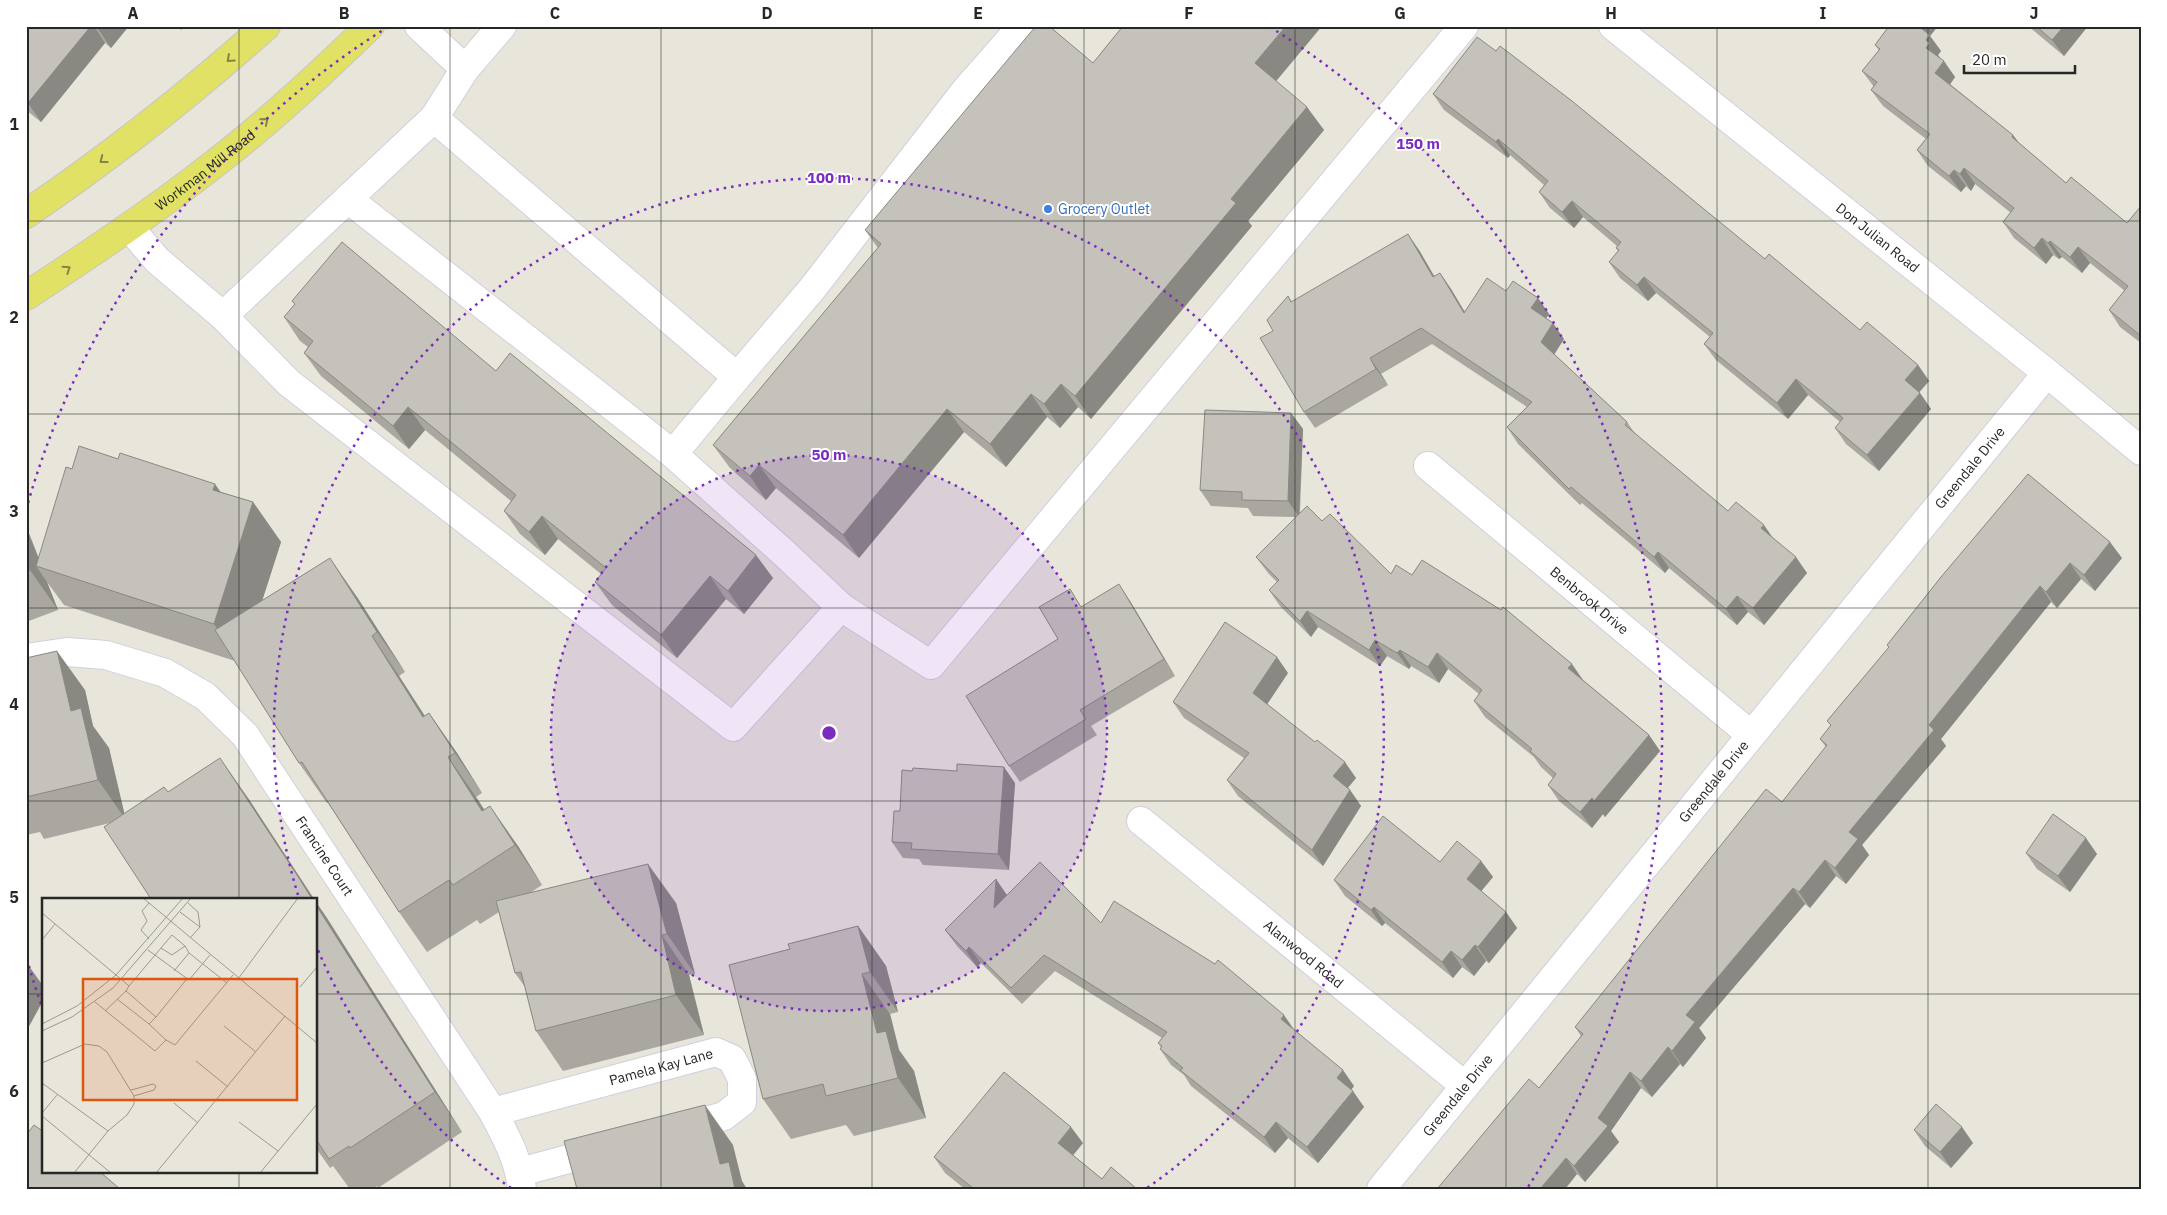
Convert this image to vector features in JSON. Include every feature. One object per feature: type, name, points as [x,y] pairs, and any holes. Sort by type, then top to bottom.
[{"type":"main road","points":[[26,214],[82,176],[195,89],[266,26]]},
{"type":"main road","name":"Workman Mill Road","points":[[26,296],[129,228],[222,158],[304,88],[370,26]]},
{"type":"street","points":[[419,26],[464,69]]},
{"type":"street","points":[[223,316],[434,118],[464,69],[502,26]]},
{"type":"street","points":[[673,454],[812,289],[965,91],[1022,26]]},
{"type":"street","name":"Don Julian Road","points":[[1613,26],[2047,373],[2141,451]]},
{"type":"street","points":[[348,198],[673,454],[841,607],[931,665],[1457,29]]},
{"type":"street","points":[[434,118],[737,377]]},
{"type":"street","points":[[129,228],[157,260],[223,316],[289,383],[733,727],[841,607]]},
{"type":"street","name":"Greendale Drive","points":[[1381,1189],[1750,734],[2047,373]]},
{"type":"street","name":"Benbrook Drive","points":[[1428,466],[1750,734]]},
{"type":"street","name":"Francine Court","points":[[26,658],[67,652],[106,655],[165,673],[205,696],[245,735],[305,823],[493,1112],[512,1148],[521,1180]]},
{"type":"street","name":"Alanwood Road","points":[[1141,821],[1466,1086]]},
{"type":"street","name":"Pamela Kay Lane","points":[[493,1112],[716,1052],[732,1059],[742,1079],[742,1102],[724,1116],[659,1134]]},
{"type":"street","points":[[521,1180],[631,1142]]},
{"type":"building","points":[[26,26],[91,26],[28,103],[26,102]]},
{"type":"building","points":[[1036,26],[1049,26],[1093,63],[1123,26],[1286,26],[1255,63],[1307,107],[1231,199],[1236,203],[1075,396],[1061,384],[1044,404],[1031,394],[990,444],[947,409],[843,535],[759,465],[750,476],[713,445],[881,244],[865,230]]},
{"type":"building","points":[[1889,26],[1918,26],[1930,35],[1926,40],[1930,43],[1926,48],[1944,61],[1935,73],[2013,135],[2012,137],[2066,183],[2071,177],[2127,223],[2141,206],[2141,336],[2109,310],[2128,286],[2078,247],[2070,257],[2050,241],[2048,243],[2042,238],[2034,248],[2003,222],[2014,208],[1964,168],[1960,174],[1954,170],[1949,176],[1917,150],[1930,134],[1871,90],[1877,82],[1862,71],[1880,49],[1875,45]]},
{"type":"building","points":[[2036,26],[2064,26],[2052,40]]},
{"type":"building","points":[[1477,37],[1496,51],[1500,46],[1572,101],[1765,259],[1769,254],[1860,330],[1867,322],[1918,365],[1905,380],[1920,393],[1867,455],[1835,428],[1843,418],[1796,379],[1777,403],[1704,344],[1713,333],[1644,277],[1637,285],[1609,262],[1619,250],[1616,248],[1621,242],[1572,201],[1562,212],[1539,192],[1548,181],[1498,139],[1496,142],[1433,94]]},
{"type":"building","points":[[1408,234],[1433,277],[1440,273],[1464,313],[1487,278],[1506,291],[1513,281],[1538,298],[1531,308],[1553,323],[1541,342],[1627,422],[1625,425],[1728,511],[1736,502],[1764,525],[1761,528],[1796,557],[1753,608],[1737,596],[1726,609],[1658,552],[1654,557],[1571,487],[1569,489],[1507,427],[1532,402],[1421,328],[1370,358],[1376,369],[1304,412],[1260,338],[1273,331],[1267,320],[1288,296],[1291,302]]},
{"type":"building","points":[[342,242],[496,371],[510,353],[756,555],[728,591],[710,576],[661,635],[595,582],[606,568],[542,516],[529,532],[504,511],[516,495],[408,407],[393,426],[304,353],[313,341],[284,317],[295,304],[292,301]]},
{"type":"building","points":[[1205,410],[1291,413],[1288,501],[1242,500],[1242,492],[1200,490]]},
{"type":"building","points":[[79,446],[118,459],[120,453],[215,484],[213,490],[253,502],[214,624],[36,566],[66,467],[72,469]]},
{"type":"building","points":[[2028,474],[2110,542],[2084,575],[2070,563],[2046,592],[2040,586],[1929,725],[1934,730],[1849,832],[1858,839],[1835,868],[1825,860],[1799,892],[1793,888],[1686,1015],[1695,1022],[1672,1051],[1668,1047],[1641,1081],[1630,1072],[1598,1118],[1608,1126],[1574,1166],[1566,1158],[1540,1189],[1437,1189],[1529,1079],[1539,1088],[1583,1034],[1575,1027],[1766,789],[1782,802],[1827,745],[1820,739],[1831,725],[1827,721],[1889,647],[1887,645],[1941,577]]},
{"type":"building","points":[[1307,506],[1322,521],[1330,514],[1391,574],[1396,565],[1412,575],[1422,560],[1501,610],[1503,607],[1572,664],[1568,668],[1649,735],[1594,801],[1592,798],[1580,812],[1548,785],[1556,774],[1530,751],[1532,749],[1474,701],[1482,690],[1437,653],[1428,667],[1400,650],[1397,653],[1375,640],[1369,650],[1307,611],[1300,621],[1269,590],[1279,580],[1256,557]]},
{"type":"building","points":[[330,558],[377,632],[372,636],[423,717],[429,713],[455,753],[448,757],[482,811],[490,806],[515,845],[453,885],[449,880],[399,912],[302,762],[299,763],[215,630]]},
{"type":"building","points":[[26,559],[30,570],[26,572]]},
{"type":"building","points":[[1119,584],[1164,659],[1080,710],[1086,719],[1009,766],[966,696],[1058,639],[1039,607],[1070,589],[1081,607]]},
{"type":"building","points":[[1225,622],[1277,657],[1253,693],[1315,742],[1317,740],[1345,762],[1333,776],[1350,790],[1312,850],[1227,780],[1249,753],[1173,702]]},
{"type":"building","points":[[57,651],[71,711],[81,708],[98,780],[26,797],[26,658]]},
{"type":"building","points":[[220,758],[311,898],[150,898],[104,827],[164,787],[168,792]]},
{"type":"building","points":[[957,764],[1004,767],[998,854],[911,849],[912,843],[892,842],[894,811],[900,811],[902,770],[912,771],[913,768],[957,771]]},
{"type":"building","points":[[2053,814],[2086,838],[2058,876],[2026,853]]},
{"type":"building","points":[[1383,816],[1440,862],[1457,841],[1481,861],[1467,879],[1506,912],[1478,947],[1475,945],[1462,960],[1451,951],[1442,962],[1374,907],[1371,910],[1334,880]]},
{"type":"building","points":[[1040,862],[1101,923],[1114,901],[1215,964],[1218,960],[1284,1015],[1281,1019],[1343,1070],[1337,1078],[1353,1091],[1307,1147],[1276,1122],[1264,1137],[1180,1070],[1183,1068],[1160,1049],[1162,1046],[1158,1043],[1167,1032],[1044,955],[1011,988],[969,947],[966,951],[945,930],[996,879],[994,908]]},
{"type":"building","points":[[648,864],[667,934],[662,935],[676,995],[536,1031],[521,972],[515,973],[496,901]]},
{"type":"building","points":[[318,908],[435,1092],[350,1148],[349,1146],[329,1159],[318,1142]]},
{"type":"building","points":[[858,926],[870,972],[862,974],[877,1033],[886,1031],[898,1078],[826,1096],[823,1084],[763,1099],[729,965],[790,949],[788,944]]},
{"type":"building","points":[[1004,1072],[1071,1127],[1058,1143],[1102,1179],[1111,1167],[1137,1189],[974,1189],[934,1157]]},
{"type":"building","points":[[1936,1104],[1962,1127],[1940,1152],[1914,1130]]},
{"type":"building","points":[[705,1105],[720,1164],[729,1162],[735,1189],[577,1189],[564,1141]]},
{"type":"building","points":[[34,1125],[42,1131],[42,1172],[100,1172],[120,1189],[26,1189],[26,1135]]},
{"type":"place","name":"Grocery Outlet","points":[[1048,209]]}]
